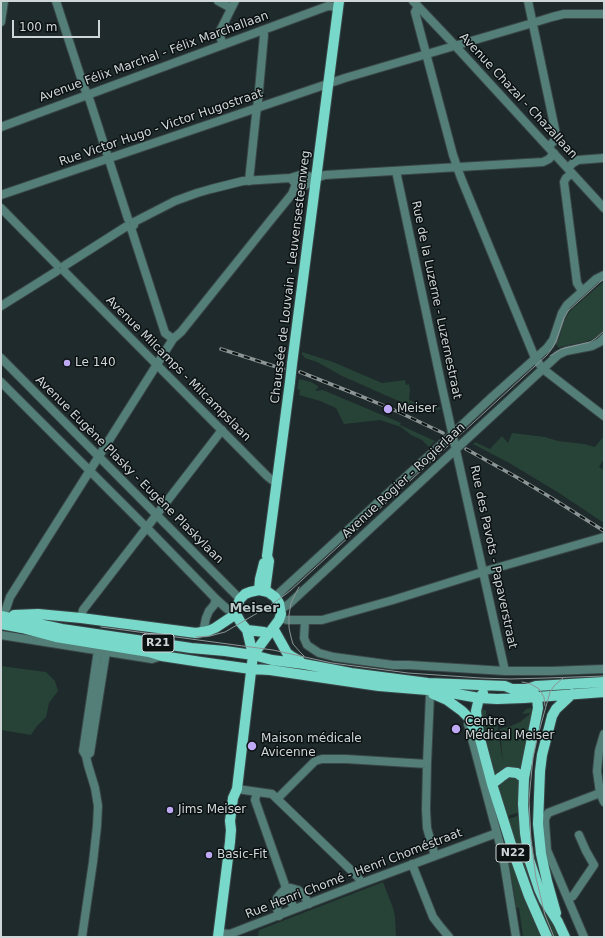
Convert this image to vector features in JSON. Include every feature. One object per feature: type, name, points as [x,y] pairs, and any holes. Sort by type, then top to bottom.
[{"type":"main road","name":"Chaussée de Louvain - Leuvensesteenweg","points":[[262,591],[260,576],[267,556],[339,4]]},
{"type":"main road","points":[[218,935],[231,830],[238,799],[237,789],[253,655],[247,630],[241,623],[236,613],[240,599],[246,594],[250,592],[268,592],[275,597],[279,603],[280,614],[271,631],[253,655]]},
{"type":"main road","points":[[2,615],[38,614],[196,633],[204,629],[215,628],[236,613]]},
{"type":"main road","name":"R21","points":[[2,615],[62,629],[191,648],[213,649],[351,673],[424,682],[473,686],[505,686],[512,689],[604,682]]},
{"type":"main road","name":"R21","points":[[2,615],[22,628],[56,637],[149,652],[162,656],[379,686],[428,692],[440,691],[480,698],[512,699],[604,692]]},
{"type":"main road","points":[[247,630],[264,632],[271,631]]},
{"type":"main road","points":[[271,631],[287,652],[304,664]]},
{"type":"main road","points":[[480,698],[482,693],[485,692],[505,692],[512,689]]},
{"type":"main road","points":[[527,689],[537,697]]},
{"type":"main road","points":[[428,692],[447,700],[462,711],[470,719],[474,731],[479,735]]},
{"type":"main road","name":"N22","points":[[558,922],[557,913],[547,881],[541,854],[538,824],[539,790],[542,755],[552,716],[556,709],[572,694]]},
{"type":"main road","name":"N22","points":[[537,697],[538,711],[524,778],[523,815],[525,833],[530,859],[539,889],[565,937]]},
{"type":"main road","name":"N22","points":[[480,698],[476,711],[489,789],[529,896],[547,937]]},
{"type":"main road","points":[[489,789],[500,776],[508,772],[517,773],[524,778]]},
{"type":"street","points":[[1,22],[4,1]]},
{"type":"street","points":[[56,1],[84,88],[109,158],[165,333],[173,339]]},
{"type":"street","points":[[218,1],[233,4],[219,33],[223,45]]},
{"type":"street","points":[[528,1],[556,134],[556,140],[548,147]]},
{"type":"street","name":"Avenue Félix Marchal - Félix Marchallaan","points":[[1,127],[328,6],[339,4]]},
{"type":"street","points":[[415,4],[415,12],[453,156],[535,358],[543,370],[604,416]]},
{"type":"street","name":"Avenue Chazal - Chazallaan","points":[[415,4],[604,208]]},
{"type":"street","name":"Rue Victor Hugo - Victor Hugostraat","points":[[1,195],[328,84],[552,17],[564,14],[604,14]]},
{"type":"street","points":[[249,181],[258,101],[264,35],[263,30]]},
{"type":"street","points":[[290,178],[296,184],[306,185],[316,178],[326,175],[543,162],[554,154]]},
{"type":"street","points":[[582,291],[576,283],[564,182],[573,163],[578,160],[604,158]]},
{"type":"street","name":"Rue de la Luzerne - Luzernestraat","points":[[396,171],[456,449]]},
{"type":"street","points":[[1,306],[130,224],[175,201],[212,189],[249,181],[290,178],[300,175],[316,178]]},
{"type":"street","points":[[2,615],[10,597],[173,339],[181,332],[292,194],[296,184]]},
{"type":"street","name":"Avenue Milcamps - Milcampslaan","points":[[1,208],[267,476],[272,480],[277,481]]},
{"type":"street","name":"Avenue Rogier - Rogierlaan","points":[[275,597],[551,344],[562,313],[567,305],[596,279],[604,275]]},
{"type":"street","name":"Avenue Rogier - Rogierlaan","points":[[280,614],[558,355],[566,351],[592,346],[604,338]]},
{"type":"street","name":"Avenue Eugène Plasky - Eugène Plaskylaan","points":[[1,358],[240,599]]},
{"type":"street","points":[[1,382],[146,528],[217,603],[236,613]]},
{"type":"street","points":[[81,618],[83,610],[222,430]]},
{"type":"street","name":"Rue des Pavots - Papaverstraat","points":[[456,449],[505,671]]},
{"type":"street","points":[[280,614],[287,620],[322,620],[601,538]]},
{"type":"street","points":[[204,629],[209,611],[217,603]]},
{"type":"street","points":[[305,620],[305,641],[310,648],[325,655],[393,665],[505,671],[604,669]]},
{"type":"street","points":[[1,635],[152,659],[162,656]]},
{"type":"street","points":[[82,937],[93,862],[98,806],[95,788],[86,756],[90,753],[102,651]]},
{"type":"street","points":[[428,692],[426,810],[427,828],[435,856]]},
{"type":"street","points":[[462,711],[468,724],[489,789],[503,856],[516,937]]},
{"type":"street","points":[[604,734],[599,751],[597,770],[600,793],[604,802]]},
{"type":"street","points":[[278,798],[315,761],[322,759],[427,764]]},
{"type":"street","points":[[237,789],[272,794],[278,798],[357,876],[362,883]]},
{"type":"street","points":[[257,792],[255,800],[294,909]]},
{"type":"street","points":[[584,937],[547,850],[544,826],[545,819],[548,814],[600,793]]},
{"type":"street","name":"Rue Henri Chomé - Henri Choméstraat","points":[[218,935],[230,934],[497,833]]},
{"type":"street","points":[[568,899],[573,896],[594,865],[579,835]]},
{"type":"street","points":[[412,864],[433,917],[449,937]]},
{"type":"street","points":[[279,916],[276,905],[277,898],[286,888],[298,890],[304,894],[309,904]]},
{"type":"green space","points":[[604,281],[604,330],[597,337],[591,340],[559,348],[556,344],[567,315]]},
{"type":"green space","points":[[302,352],[333,362],[382,383],[405,380],[406,385],[409,384],[409,400],[433,408],[440,407],[441,409],[431,411],[419,410],[342,376],[317,362],[305,358]]},
{"type":"green space","points":[[299,379],[311,382],[318,386],[316,391],[323,390],[401,423],[400,425],[435,441],[429,447],[422,440],[411,435],[401,427],[380,420],[344,424],[336,408],[320,401],[299,395],[300,390],[297,389]]},
{"type":"green space","points":[[512,433],[545,437],[558,441],[584,444],[595,447],[604,436],[604,459],[599,467],[604,470],[604,523],[559,493],[511,464],[473,444],[475,442],[490,449],[502,436],[508,443]]},
{"type":"green space","points":[[1,666],[46,672],[55,681],[58,691],[49,703],[46,717],[31,735],[1,730]]},
{"type":"green space","points":[[531,708],[531,711],[535,711],[521,769],[495,776],[483,739],[480,710],[486,710],[486,722],[497,723],[503,763],[500,729],[520,722],[531,713],[522,714],[526,709]]},
{"type":"green space","points":[[510,775],[519,780],[520,812],[505,817],[498,786],[499,783]]},
{"type":"green space","points":[[491,792],[542,937],[523,937],[519,908],[514,907],[514,905],[516,905],[511,875],[509,875]]},
{"type":"green space","points":[[520,815],[527,857],[558,932],[557,937],[551,937],[533,896],[506,820]]},
{"type":"green space","points":[[383,882],[395,916],[396,937],[258,937],[259,930]]},
{"type":"tram line","points":[[196,637],[210,636],[225,632],[271,605],[290,591],[547,355],[556,341],[568,311],[604,279]]},
{"type":"tram line","points":[[550,356],[561,349],[590,342],[604,331]]},
{"type":"tram line","points":[[299,587],[291,603],[289,628],[293,644],[304,656]]},
{"type":"tram line","points":[[101,627],[273,650],[332,663],[408,673],[510,679],[604,676]]},
{"type":"tram line","points":[[554,937],[545,915],[536,878],[531,841],[529,800],[533,757],[550,692],[563,678]]},
{"type":"tram line","points":[[522,682],[531,684],[539,689],[544,697],[545,706]]},
{"type":"railway","points":[[221,349],[283,369]]},
{"type":"railway","points":[[300,372],[392,409],[443,433]]},
{"type":"railway","points":[[466,449],[550,497],[604,531]]},
{"type":"place","name":"Le 140","points":[[67,363]]},
{"type":"place","name":"Meiser","points":[[388,409]]},
{"type":"place","name":"Centre Médical Meiser","points":[[456,729]]},
{"type":"place","name":"Maison médicale Avicenne","points":[[252,746]]},
{"type":"place","name":"Jims Meiser","points":[[170,810]]},
{"type":"place","name":"Basic-Fit","points":[[209,855]]},
{"type":"district","name":"Meiser","points":[[254,609]]}]
